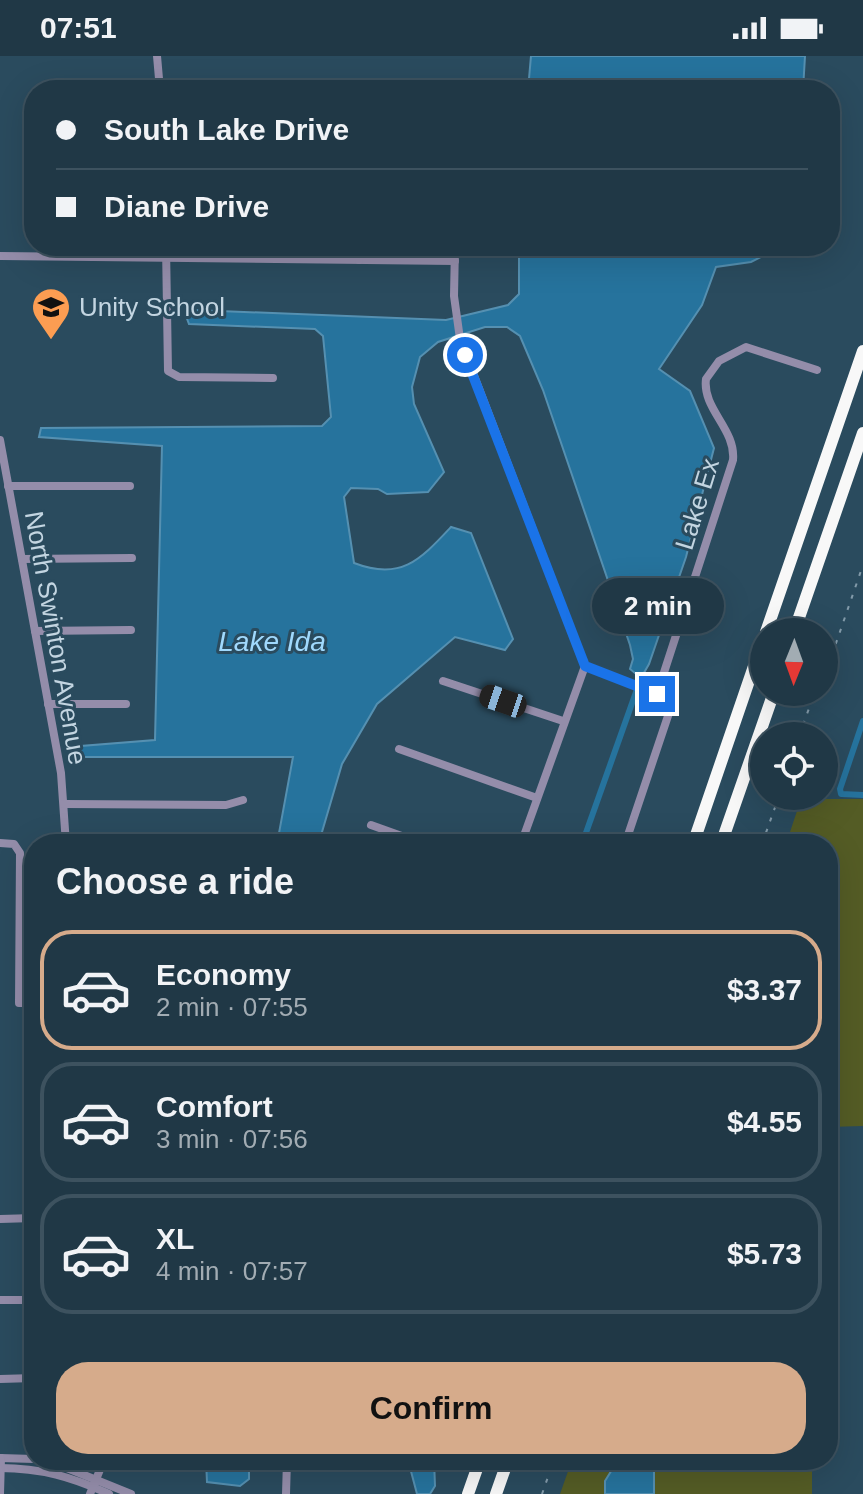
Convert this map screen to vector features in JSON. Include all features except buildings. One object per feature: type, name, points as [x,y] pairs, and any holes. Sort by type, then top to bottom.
[{"type":"highway","points":[[771,618],[863,351]]},
{"type":"highway","points":[[799,618],[863,433]]},
{"type":"highway","points":[[696,834],[750,679]]},
{"type":"highway","points":[[724,834],[769,706]]},
{"type":"highway","points":[[468,1494],[476,1470]]},
{"type":"highway","points":[[496,1494],[504,1470]]},
{"type":"street","points":[[157,56],[159,80]]},
{"type":"street","points":[[0,256],[455,261]]},
{"type":"street","points":[[455,256],[456,314],[460,339],[585,666],[524,834]]},
{"type":"street","points":[[166,258],[168,371],[179,377],[273,378]]},
{"type":"street","name":"Lake Ex","points":[[657,694],[733,460],[732,444],[706,396],[706,379],[719,361],[746,347],[817,370]]},
{"type":"street","name":"North Swinton Avenue","points":[[0,440],[48,704],[64,804],[66,834]]},
{"type":"street","points":[[8,486],[130,486]]},
{"type":"street","points":[[22,559],[132,558]]},
{"type":"street","points":[[35,631],[131,630]]},
{"type":"street","points":[[585,666],[670,700],[670,712],[628,834]]},
{"type":"street","points":[[443,681],[563,721]]},
{"type":"street","points":[[48,704],[126,704]]},
{"type":"street","points":[[399,749],[537,798]]},
{"type":"street","points":[[64,804],[226,805],[243,800]]},
{"type":"street","points":[[371,825],[396,834]]},
{"type":"street","points":[[0,843],[14,844],[20,853],[19,1003],[24,1003]]},
{"type":"street","points":[[0,1219],[24,1218]]},
{"type":"street","points":[[0,1300],[24,1300]]},
{"type":"street","points":[[0,1379],[24,1378]]},
{"type":"street","points":[[0,1494],[0,1458],[24,1459]]},
{"type":"street","points":[[0,1468],[24,1468]]},
{"type":"street","points":[[42,1470],[131,1494]]},
{"type":"street","points":[[65,1470],[109,1494]]},
{"type":"street","points":[[286,1494],[287,1470]]},
{"type":"green space","points":[[838,799],[863,799],[863,1126],[838,1127],[838,834],[789,834],[797,810],[838,810]]},
{"type":"green space","points":[[568,1470],[812,1470],[812,1494],[560,1494]]},
{"type":"water","points":[[531,56],[805,56],[804,80],[529,80]]},
{"type":"water","name":"Lake Ida","points":[[519,256],[763,256],[751,262],[716,267],[702,305],[659,369],[690,391],[714,448],[686,557],[649,664],[641,678],[630,669],[633,659],[630,645],[543,390],[520,336],[507,327],[485,327],[438,342],[420,357],[412,387],[414,404],[444,472],[428,492],[387,494],[378,489],[351,488],[344,497],[354,563],[370,568],[385,570],[408,564],[419,558],[451,527],[471,533],[513,639],[505,650],[455,637],[377,704],[342,764],[322,834],[279,834],[293,757],[81,757],[81,746],[155,740],[162,446],[39,437],[41,428],[322,426],[331,417],[323,336],[315,329],[189,324],[186,316],[195,310],[446,320],[508,305],[519,294]]},
{"type":"water","points":[[206,1470],[249,1470],[249,1479],[240,1486],[207,1482]]},
{"type":"water","points":[[411,1470],[434,1470],[435,1486],[430,1494],[417,1494]]},
{"type":"water","points":[[612,1470],[654,1470],[654,1494],[605,1494],[605,1481]]},
{"type":"waterway","points":[[586,834],[641,678]]},
{"type":"waterway","points":[[863,721],[840,789],[841,794],[863,795]]},
{"type":"railway","points":[[838,637],[863,565]]},
{"type":"railway","points":[[804,722],[810,706]]},
{"type":"railway","points":[[766,834],[774,810]]},
{"type":"railway","points":[[542,1494],[550,1470]]},
{"type":"place","name":"Unity School","points":[[51,341]]},
{"type":"route","points":[[465,355],[585,666],[657,694]]}]
